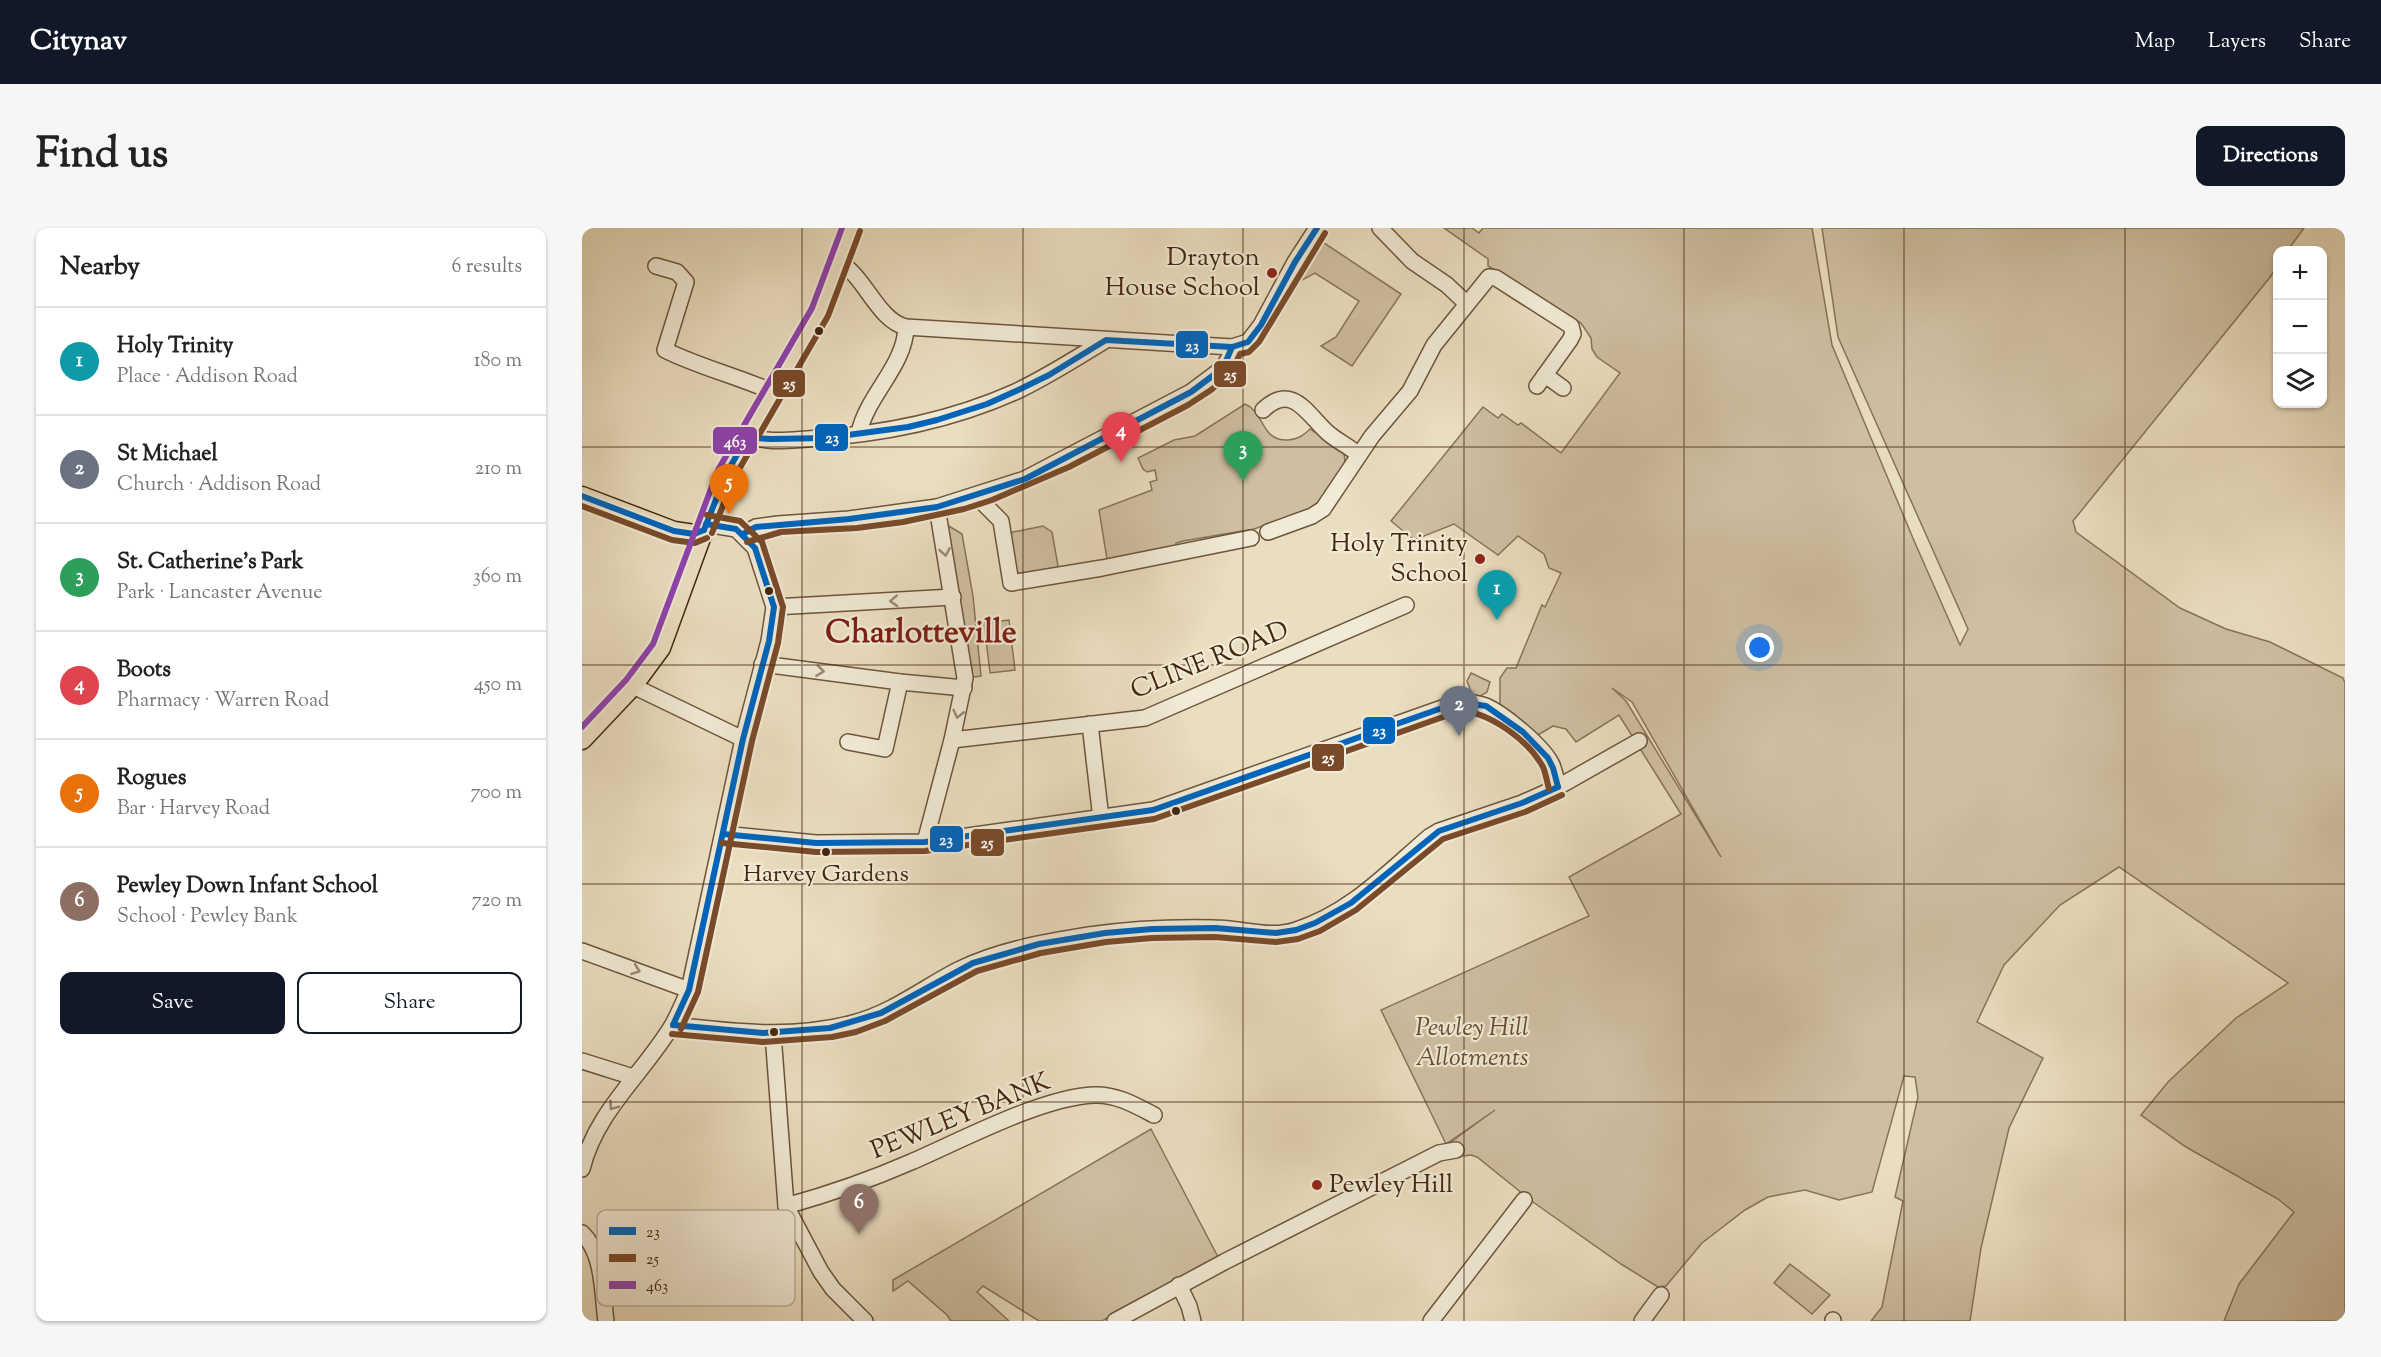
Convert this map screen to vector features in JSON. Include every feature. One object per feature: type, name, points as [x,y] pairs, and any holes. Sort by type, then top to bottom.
[{"type":"main road","points":[[582,740],[633,686],[661,648],[726,474],[820,312],[852,228]]},
{"type":"main road","points":[[582,496],[674,531],[694,534],[705,527]]},
{"type":"street","points":[[839,262],[853,273],[895,323],[906,327],[1232,347],[1248,342],[1261,325],[1295,261],[1317,228]]},
{"type":"street","points":[[1380,228],[1412,261],[1447,285],[1466,303]]},
{"type":"street","points":[[656,266],[676,272],[686,282],[664,350],[682,359],[744,379],[773,392]]},
{"type":"street","points":[[1268,532],[1312,516],[1323,509],[1359,455],[1404,399],[1434,345],[1486,280],[1493,277],[1571,326],[1573,334],[1541,380],[1563,388]]},
{"type":"street","points":[[859,433],[865,415],[903,348],[906,327]]},
{"type":"street","points":[[749,434],[754,438],[794,440],[908,427],[987,404],[1049,375],[1106,340]]},
{"type":"street","points":[[743,534],[756,527],[849,519],[937,507],[1025,479],[1191,392],[1223,368],[1232,347]]},
{"type":"street","points":[[1263,410],[1276,400],[1287,399],[1298,402],[1330,435],[1359,455]]},
{"type":"street","points":[[980,495],[984,504],[1001,521],[1011,583],[1102,568],[1251,538]]},
{"type":"street","points":[[925,842],[952,741],[965,678],[937,507]]},
{"type":"street","points":[[583,1159],[602,1121],[673,1024],[689,990],[743,739],[769,641],[774,607],[755,548],[743,534],[728,526],[705,527]]},
{"type":"street","points":[[774,607],[953,597]]},
{"type":"street","name":"CLINE ROAD","points":[[952,741],[1145,718],[1406,605]]},
{"type":"street","points":[[762,664],[964,688]]},
{"type":"street","points":[[848,742],[885,749],[900,682]]},
{"type":"street","points":[[633,686],[743,739]]},
{"type":"street","points":[[723,834],[816,843],[925,842],[1153,810],[1459,702],[1487,706],[1533,742],[1552,765],[1558,788]]},
{"type":"street","points":[[1090,724],[1101,819]]},
{"type":"street","points":[[673,1024],[773,1034],[853,1024],[882,1013],[977,962],[1044,943],[1090,935],[1168,929],[1227,928],[1276,934],[1293,931],[1325,919],[1359,898],[1429,837],[1439,831],[1522,803],[1558,788],[1639,741]]},
{"type":"street","points":[[582,951],[689,990]]},
{"type":"street","points":[[773,1034],[788,1210]]},
{"type":"street","points":[[582,1061],[633,1077]]},
{"type":"street","name":"PEWLEY BANK","points":[[786,1206],[849,1188],[1010,1119],[1061,1100],[1096,1095],[1108,1096],[1122,1099],[1154,1115]]},
{"type":"street","points":[[1115,1321],[1179,1285],[1439,1153],[1456,1150]]},
{"type":"street","points":[[1431,1321],[1524,1200]]},
{"type":"street","points":[[795,1223],[821,1272],[833,1289],[865,1321]]},
{"type":"street","points":[[582,1233],[588,1239],[597,1262]]},
{"type":"street","points":[[582,1260],[597,1265]]},
{"type":"street","points":[[1179,1285],[1190,1306],[1193,1321]]},
{"type":"street","points":[[1642,1321],[1660,1295]]},
{"type":"street","points":[[604,1306],[606,1321]]},
{"type":"green space","name":"Pewley Hill Allotments","points":[[1444,228],[1472,228],[1479,233],[1483,228],[1812,228],[1832,345],[1960,645],[1968,629],[1838,337],[1822,228],[2304,228],[2291,246],[2273,246],[2271,276],[2073,521],[2076,532],[2180,608],[2226,629],[2270,642],[2343,678],[2345,683],[2345,1321],[2224,1321],[2239,1284],[2294,1212],[2278,1199],[2186,1147],[2141,1115],[2168,1082],[2236,1018],[2288,983],[2119,867],[2060,905],[2004,965],[1977,1022],[2043,1058],[2009,1128],[1981,1248],[1970,1321],[1871,1321],[1882,1307],[1903,1201],[1895,1197],[1918,1097],[1915,1077],[1904,1076],[1872,1192],[1839,1200],[1805,1190],[1768,1197],[1745,1210],[1702,1243],[1666,1286],[1658,1287],[1621,1264],[1533,1202],[1477,1157],[1463,1156],[1444,1147],[1495,1110],[1446,1144],[1381,1010],[1589,916],[1569,877],[1681,814],[1619,715],[1576,742],[1566,729],[1553,726],[1536,736],[1500,708],[1500,678],[1507,668],[1516,668],[1542,605],[1545,607],[1561,573],[1549,568],[1544,554],[1518,536],[1498,555],[1454,524],[1414,540],[1391,521],[1483,407],[1498,418],[1502,414],[1518,425],[1521,423],[1561,453],[1620,373],[1597,357],[1592,349],[1591,338],[1581,323],[1488,266],[1488,259]],"holes":[[[1612,688],[1632,702],[1721,857],[1626,701]]]},
{"type":"green space","points":[[1312,235],[1401,294],[1352,366],[1321,346],[1336,337],[1359,301],[1315,273],[1279,292]]},
{"type":"green space","points":[[1245,404],[1256,413],[1272,436],[1292,440],[1310,429],[1344,452],[1345,462],[1322,499],[1306,511],[1254,529],[1183,541],[1176,543],[1176,546],[1107,559],[1099,510],[1152,490],[1150,482],[1157,480],[1155,470],[1147,472],[1138,458],[1174,440],[1195,436]]},
{"type":"green space","points":[[939,520],[962,534],[973,596],[981,676],[965,678]]},
{"type":"green space","points":[[1043,526],[1052,532],[1058,566],[1055,569],[1019,574],[1016,572],[1009,536],[1013,532]]},
{"type":"green space","points":[[1009,620],[1015,670],[990,673],[984,623]]},
{"type":"green space","points":[[1471,673],[1490,682],[1487,692],[1479,697],[1473,697],[1467,681]]},
{"type":"green space","points":[[1151,1129],[1218,1257],[1102,1321],[1039,1321],[983,1286],[977,1292],[1009,1321],[951,1321],[908,1281],[893,1291],[893,1280]]},
{"type":"green space","points":[[1790,1264],[1830,1295],[1812,1314],[1774,1283]]},
{"type":"transit line","name":"463","points":[[582,727],[626,680],[653,644],[718,470],[812,308],[842,228]]},
{"type":"transit line","name":"23","points":[[704,530],[726,474],[749,434],[754,438],[771,439],[825,438],[908,427],[937,420],[987,404],[1016,391],[1049,375],[1106,340],[1232,347],[1248,342],[1261,325],[1295,262],[1317,228]]},
{"type":"transit line","name":"25","points":[[712,533],[734,478],[828,316],[860,231]]},
{"type":"transit line","name":"25","points":[[747,542],[781,532],[857,528],[903,522],[964,509],[992,500],[1069,467],[1188,405],[1230,374],[1240,354],[1249,352],[1259,342],[1325,233]]},
{"type":"transit line","name":"23","points":[[743,534],[756,527],[849,519],[937,507],[1025,479],[1191,392],[1223,368],[1232,347]]},
{"type":"transit line","name":"23","points":[[582,496],[674,531],[694,534],[704,530]]},
{"type":"transit line","name":"25","points":[[582,506],[672,540],[695,543],[707,538]]},
{"type":"transit line","name":"25","points":[[681,1029],[698,992],[752,741],[778,643],[783,607],[762,542],[740,521],[707,515]]},
{"type":"transit line","name":"23","points":[[673,1025],[689,990],[743,739],[769,641],[774,607],[755,548],[736,529],[706,524]]},
{"type":"transit line","name":"23","points":[[723,834],[816,843],[925,842],[1153,810],[1459,702],[1486,706],[1523,732],[1548,758],[1558,787]]},
{"type":"transit line","name":"25","points":[[722,843],[816,852],[925,851],[1154,819],[1460,711],[1496,722],[1518,738],[1537,757],[1543,767],[1549,789]]},
{"type":"transit line","name":"23","points":[[673,1025],[763,1033],[830,1028],[881,1013],[973,963],[1039,944],[1105,933],[1152,929],[1215,928],[1276,933],[1296,930],[1315,923],[1351,903],[1439,831],[1522,803],[1558,787]]},
{"type":"transit line","name":"25","points":[[672,1034],[763,1042],[832,1037],[856,1032],[885,1021],[977,971],[1041,953],[1106,942],[1152,938],[1215,937],[1276,942],[1298,939],[1320,931],[1356,910],[1443,839],[1525,812],[1562,795]]},
{"type":"place","name":"Drayton House School","points":[[1272,273]]},
{"type":"place","name":"Boots","points":[[1121,462]]},
{"type":"place","name":"St. Catherine's Park","points":[[1243,481]]},
{"type":"place","name":"Rogues","points":[[729,514]]},
{"type":"place","name":"Holy Trinity School","points":[[1480,559]]},
{"type":"place","name":"Holy Trinity","points":[[1497,620]]},
{"type":"place","name":"St Michael","points":[[1459,736]]},
{"type":"place","name":"Harvey Gardens","points":[[826,852]]},
{"type":"place","name":"Pewley Hill","points":[[1317,1185]]},
{"type":"place","name":"Pewley Down Infant School","points":[[859,1234]]},
{"type":"district","name":"Charlotteville","points":[[921,634]]}]
